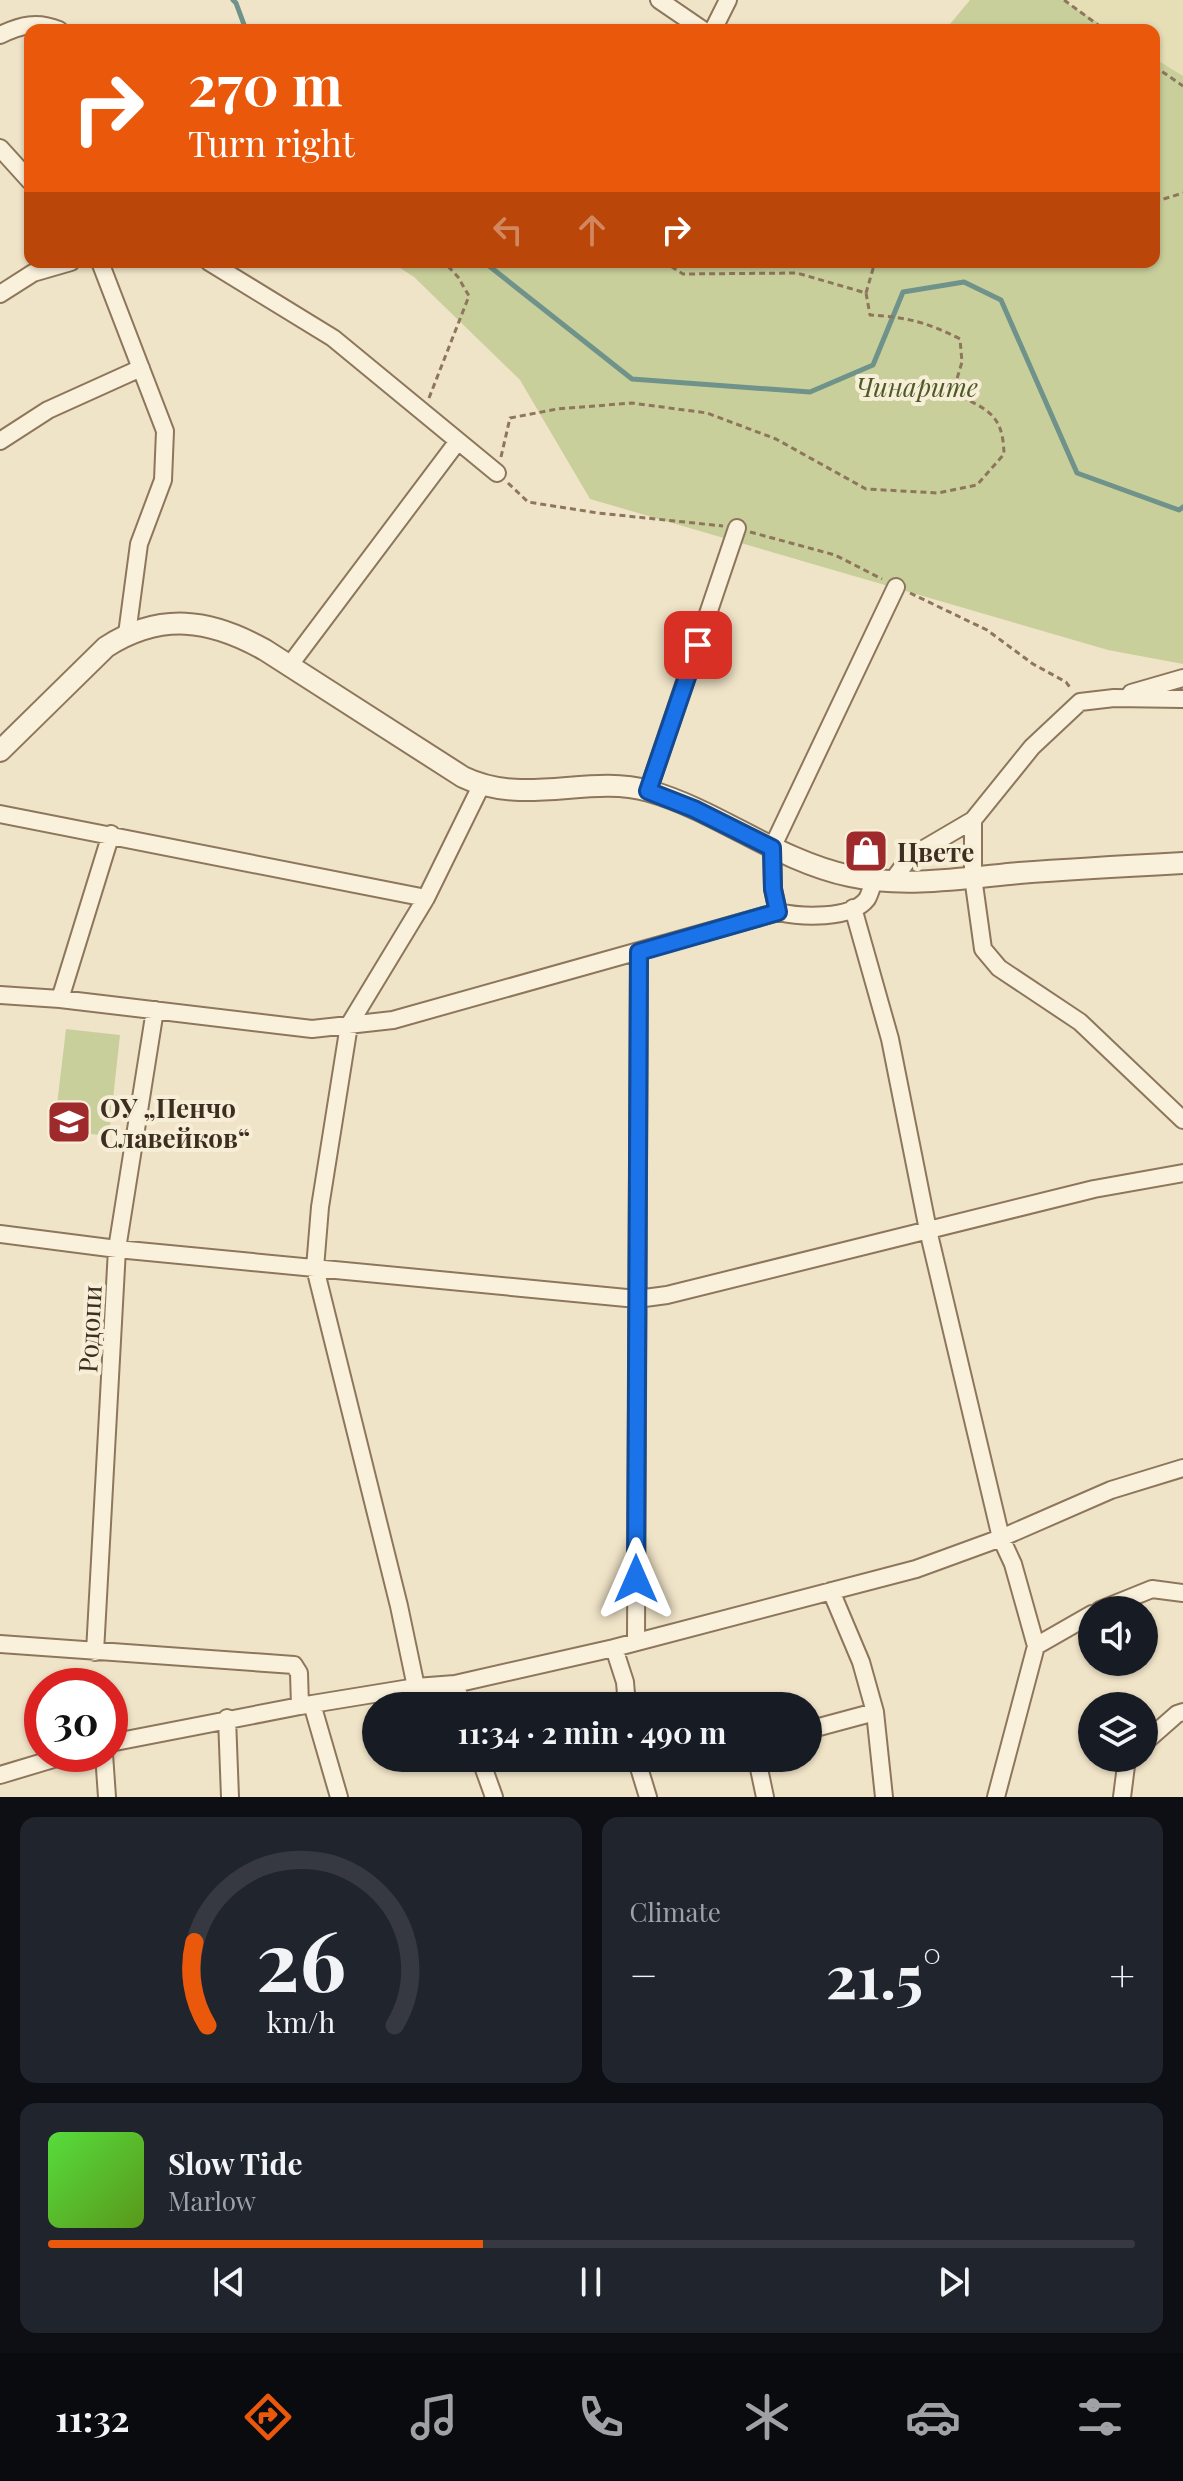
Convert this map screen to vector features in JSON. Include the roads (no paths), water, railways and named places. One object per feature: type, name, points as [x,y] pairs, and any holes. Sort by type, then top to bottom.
[{"type":"street","points":[[659,0],[694,24]]},
{"type":"street","points":[[716,24],[728,0]]},
{"type":"street","points":[[0,35],[24,25]]},
{"type":"street","points":[[0,148],[24,174]]},
{"type":"street","points":[[0,294],[33,273],[50,268]]},
{"type":"street","points":[[102,268],[165,431],[163,480],[139,544],[127,634]]},
{"type":"street","points":[[219,268],[333,338],[497,473]]},
{"type":"street","points":[[0,441],[48,410],[141,368]]},
{"type":"street","points":[[289,666],[458,441]]},
{"type":"street","points":[[648,791],[737,528]]},
{"type":"street","points":[[778,912],[773,889],[772,848],[896,587]]},
{"type":"street","points":[[0,751],[106,647],[127,634],[167,624],[207,625],[237,634],[481,786],[520,791],[606,788],[648,791],[694,809],[772,848],[847,876],[884,880],[973,877],[1183,863]]},
{"type":"street","points":[[1114,698],[1183,678]]},
{"type":"street","points":[[0,995],[60,999],[312,1029],[393,1020],[778,912],[815,918],[853,908],[866,900],[910,857],[973,820],[1032,747],[1080,702],[1114,698],[1183,699]]},
{"type":"street","points":[[416,1687],[399,1606],[315,1268],[320,1207],[349,1025],[426,898],[481,786]]},
{"type":"street","points":[[0,814],[426,898]]},
{"type":"street","points":[[973,820],[973,877],[983,949],[999,968],[1080,1022],[1183,1120]]},
{"type":"street","points":[[60,999],[111,834]]},
{"type":"street","points":[[853,908],[890,1039],[928,1230],[1001,1538],[1013,1564],[1036,1646],[996,1797]]},
{"type":"street","points":[[636,1641],[639,952]]},
{"type":"street","name":"Родопи","points":[[95,1652],[117,1249],[155,1010]]},
{"type":"street","points":[[0,1234],[117,1249],[637,1299],[667,1295],[1094,1189],[1183,1173]]},
{"type":"street","points":[[128,1739],[227,1718],[416,1687],[455,1684],[614,1648],[916,1569],[1001,1538],[1111,1490],[1183,1468]]},
{"type":"street","points":[[1135,1596],[1152,1589],[1183,1593]]},
{"type":"street","points":[[831,1591],[861,1662],[875,1712],[884,1797]]},
{"type":"street","points":[[1036,1646],[1078,1622]]},
{"type":"street","points":[[0,1644],[294,1665],[339,1797]]},
{"type":"street","points":[[614,1648],[626,1692]]},
{"type":"street","points":[[455,1684],[458,1692]]},
{"type":"street","points":[[822,1726],[875,1712]]},
{"type":"street","points":[[1158,1731],[1183,1712]]},
{"type":"street","points":[[227,1718],[230,1797]]},
{"type":"street","points":[[0,1775],[24,1768]]},
{"type":"street","points":[[105,1772],[107,1797]]},
{"type":"street","points":[[485,1772],[494,1797]]},
{"type":"street","points":[[640,1772],[648,1797]]},
{"type":"street","points":[[760,1772],[765,1797]]},
{"type":"street","points":[[1122,1797],[1125,1772]]},
{"type":"waterway","points":[[233,0],[244,24]]},
{"type":"waterway","points":[[492,268],[632,379],[810,392],[873,365],[903,292],[964,282],[1001,300],[1077,473],[1179,510],[1183,507]]},
{"type":"place","name":"Цвете","points":[[866,851]]},
{"type":"place","name":"ОУ „Пенчо Славейков“","points":[[69,1122]]},
{"type":"park label","name":"Чинарите","points":[[917,386]]}]
